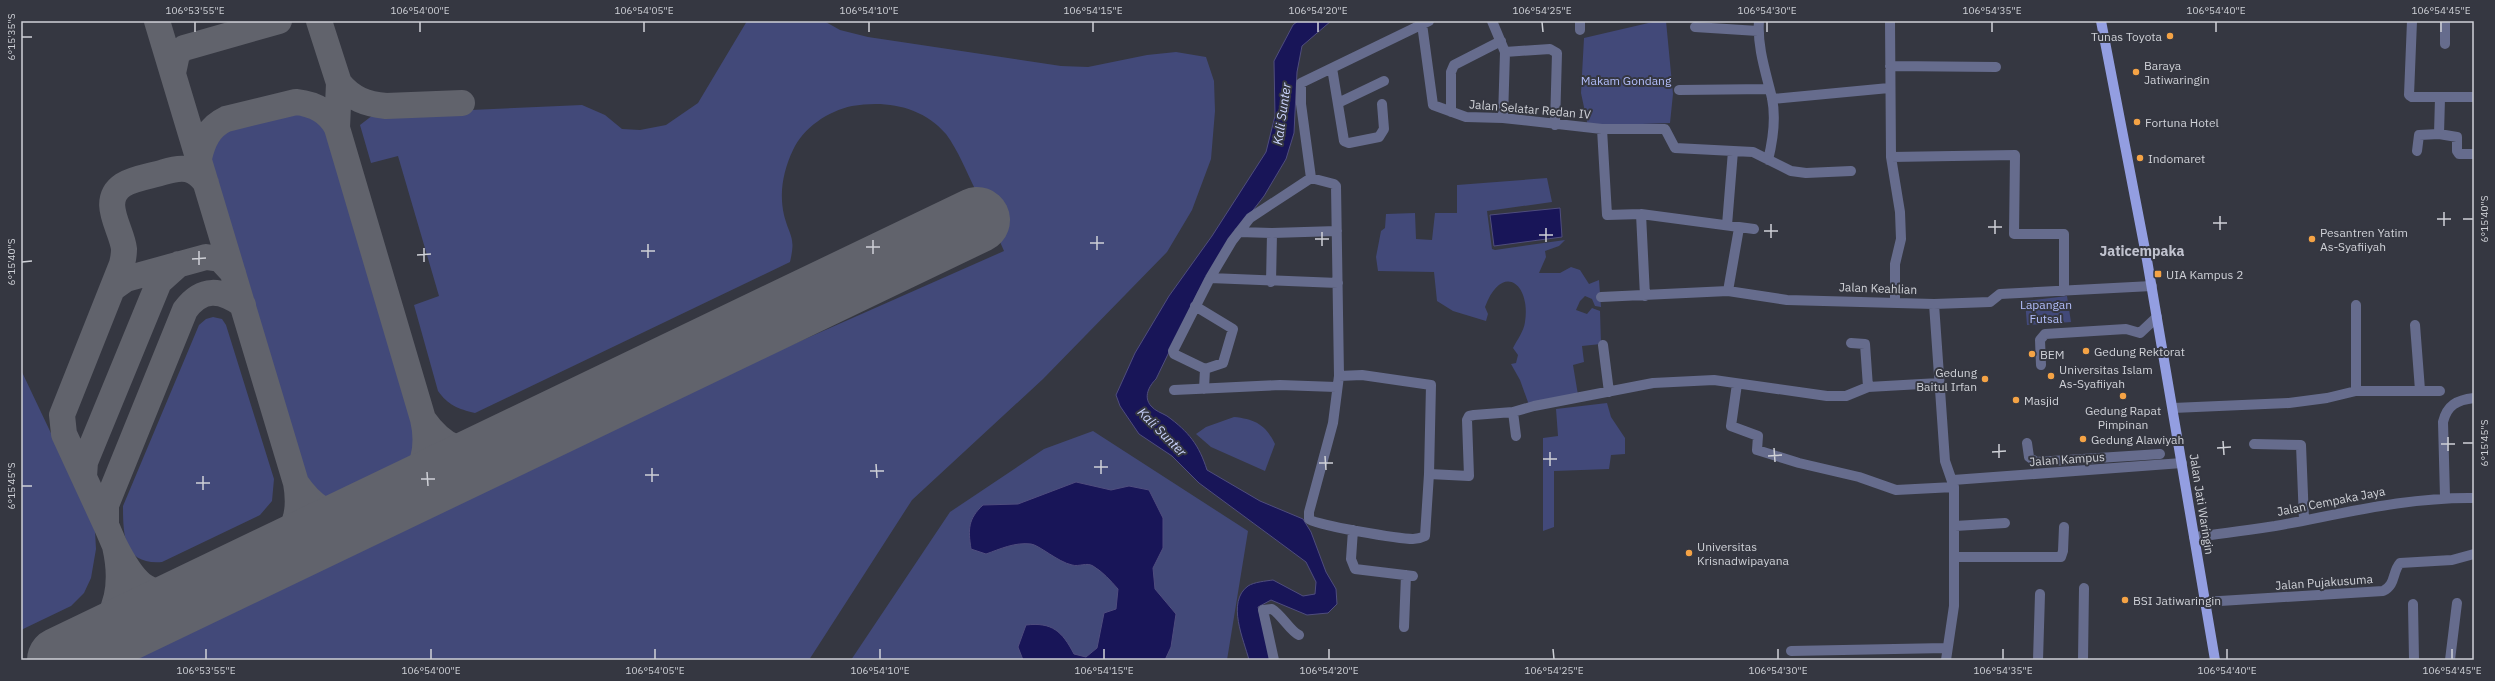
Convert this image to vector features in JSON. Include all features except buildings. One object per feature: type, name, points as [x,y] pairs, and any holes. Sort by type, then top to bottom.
[{"type":"main road","name":"Jalan Jati Waringin","points":[[2101,21],[2152,286],[2204,602],[2215,660]]},
{"type":"street","points":[[1492,21],[1505,52],[1504,118]]},
{"type":"street","points":[[1890,21],[1889,88],[1891,157],[1900,212],[1901,239],[1895,264],[1895,302]]},
{"type":"street","points":[[2412,21],[2408,95],[2412,97],[2440,98],[2474,97]]},
{"type":"street","points":[[2445,21],[2445,44]]},
{"type":"street","points":[[1311,178],[1301,104],[1301,83],[1425,23]]},
{"type":"street","name":"Jalan Selatar Redan IV","points":[[1425,23],[1431,102],[1451,112],[1466,117],[1504,118],[1555,125],[1602,129],[1607,215],[1641,214]]},
{"type":"street","points":[[1695,27],[1759,26],[1770,94],[1774,131],[1768,160]]},
{"type":"street","points":[[1451,112],[1451,72],[1454,65],[1501,41]]},
{"type":"street","points":[[1505,52],[1550,49],[1557,53],[1555,125]]},
{"type":"street","points":[[1890,66],[1996,67]]},
{"type":"street","points":[[1332,68],[1342,137],[1344,141],[1349,143],[1374,139],[1382,134],[1382,104]]},
{"type":"street","points":[[1338,103],[1384,81]]},
{"type":"street","points":[[1679,90],[1770,94],[1889,88]]},
{"type":"street","points":[[2439,134],[2440,98]]},
{"type":"street","points":[[1602,129],[1665,129],[1669,133],[1672,147],[1675,148],[1753,152],[1791,171],[1806,173],[1851,171]]},
{"type":"street","points":[[2417,151],[2419,135],[2439,134],[2457,137],[2457,151],[2459,154],[2474,154]]},
{"type":"street","points":[[1727,225],[1733,151]]},
{"type":"street","points":[[1891,157],[2015,156],[2014,234],[2064,234],[2064,291]]},
{"type":"street","points":[[1196,306],[1233,329],[1222,363],[1204,369],[1174,354],[1173,350],[1210,278],[1240,232],[1256,214],[1311,178],[1335,185],[1339,376],[1336,387],[1333,423],[1309,512],[1310,519],[1322,524],[1413,539],[1425,536],[1430,474],[1430,386],[1362,376],[1339,376]]},
{"type":"street","points":[[1645,296],[1641,214],[1754,229]]},
{"type":"street","points":[[1728,291],[1739,228]]},
{"type":"street","points":[[1240,232],[1272,233],[1337,230]]},
{"type":"street","points":[[1271,282],[1272,233]]},
{"type":"street","points":[[1210,278],[1271,282],[1338,283]]},
{"type":"street","name":"Jalan Keahlian","points":[[1601,297],[1728,291],[1787,300],[1934,304],[1990,302],[2000,294],[2152,286]]},
{"type":"street","points":[[1934,304],[1938,383],[1945,460],[1954,484],[1954,606],[1946,648],[1946,660]]},
{"type":"street","points":[[2356,305],[2356,391]]},
{"type":"street","points":[[2041,365],[2040,340],[2045,334],[2126,329],[2140,333],[2157,316]]},
{"type":"street","points":[[2415,325],[2420,390]]},
{"type":"street","points":[[1851,343],[1865,344],[1868,387]]},
{"type":"street","points":[[1602,345],[1609,392]]},
{"type":"street","points":[[1204,369],[1204,389]]},
{"type":"street","points":[[1430,474],[1469,476],[1467,420],[1469,416],[1513,412],[1534,406],[1653,383],[1714,380],[1827,396],[1846,396],[1868,387],[1938,383]]},
{"type":"street","points":[[1174,390],[1280,384],[1336,387]]},
{"type":"street","name":"Jalan Kampus","points":[[1737,384],[1731,426],[1758,436],[1758,450],[1799,463],[1860,477],[1896,490],[2182,463]]},
{"type":"street","points":[[2173,408],[2289,403],[2327,398],[2356,391],[2440,391]]},
{"type":"street","points":[[2445,498],[2443,422],[2446,411],[2461,400],[2474,398]]},
{"type":"street","points":[[1513,412],[1516,436]]},
{"type":"street","points":[[2027,443],[2029,457],[2036,462],[2160,454]]},
{"type":"street","points":[[2254,444],[2301,445],[2304,520]]},
{"type":"street","name":"Jalan Cempaka Jaya","points":[[2194,537],[2304,520],[2391,503],[2445,498],[2474,498]]},
{"type":"street","points":[[1955,526],[2005,523]]},
{"type":"street","points":[[1955,557],[2061,557],[2063,551],[2064,527]]},
{"type":"street","points":[[1353,530],[1351,559],[1355,569],[1409,575],[1404,627]]},
{"type":"street","name":"Jalan Pujakusuma","points":[[2204,602],[2383,591],[2392,585],[2396,567],[2400,563],[2452,560],[2474,554]]},
{"type":"street","points":[[2083,660],[2084,588]]},
{"type":"street","points":[[2038,660],[2040,594]]},
{"type":"street","points":[[2450,660],[2457,603]]},
{"type":"street","points":[[2413,604],[2414,660]]},
{"type":"street","points":[[1274,660],[1263,610],[1272,609],[1277,612],[1295,633],[1299,635]]},
{"type":"street","points":[[1791,651],[1946,648]]},
{"type":"green space","points":[[747,21],[824,21],[840,30],[868,37],[1061,66],[1088,67],[1147,55],[1176,52],[1206,57],[1214,81],[1215,111],[1211,159],[1192,210],[1167,252],[1043,379],[912,500],[809,660],[80,660],[1004,251],[958,154],[946,134],[936,125],[915,111],[903,107],[865,104],[843,108],[825,116],[803,135],[793,150],[784,174],[782,199],[784,215],[792,237],[792,253],[790,262],[475,413],[458,408],[446,400],[438,391],[414,305],[439,296],[398,156],[371,163],[360,125],[373,115],[381,114],[582,105],[605,115],[622,129],[640,130],[666,125],[698,103]]},
{"type":"green space","name":"Makam Gondang","points":[[1657,21],[1666,21],[1673,94],[1670,123],[1588,126],[1581,93],[1584,38]]},
{"type":"green space","points":[[296,102],[318,108],[333,119],[426,433],[427,444],[422,466],[406,494],[357,517],[328,513],[307,499],[296,483],[199,158],[205,140],[211,130],[220,122],[226,119]]},
{"type":"green space","points":[[1547,178],[1552,202],[1487,211],[1492,249],[1495,250],[1565,240],[1559,246],[1545,251],[1546,257],[1539,273],[1560,273],[1571,267],[1580,270],[1589,284],[1599,280],[1601,307],[1595,306],[1592,299],[1585,296],[1580,301],[1576,310],[1587,314],[1592,308],[1600,311],[1601,344],[1582,346],[1584,362],[1573,365],[1578,395],[1529,405],[1520,380],[1511,364],[1516,363],[1518,355],[1513,348],[1522,332],[1525,322],[1526,308],[1524,297],[1514,283],[1507,282],[1499,285],[1492,293],[1485,307],[1488,314],[1486,321],[1453,311],[1437,301],[1434,272],[1378,271],[1376,257],[1381,231],[1385,228],[1386,214],[1415,213],[1416,239],[1432,240],[1435,213],[1457,213],[1457,185]]},
{"type":"green space","name":"Lapangan Futsal","points":[[2067,296],[2071,322],[2027,325],[2025,301]]},
{"type":"green space","points":[[213,317],[222,319],[226,325],[274,479],[272,501],[260,515],[162,562],[149,562],[140,559],[133,554],[128,546],[125,538],[123,506],[199,325],[206,319]]},
{"type":"green space","points":[[21,370],[86,507],[95,531],[96,549],[91,578],[84,593],[71,606],[21,630]]},
{"type":"green space","points":[[1607,403],[1611,417],[1625,438],[1625,454],[1611,455],[1609,469],[1554,471],[1554,527],[1543,531],[1543,438],[1558,436],[1556,409]]},
{"type":"green space","points":[[1234,417],[1254,421],[1264,428],[1272,437],[1275,444],[1265,471],[1211,447],[1196,434],[1206,427]]},
{"type":"green space","points":[[1093,431],[1248,531],[1227,660],[851,660],[950,512],[1044,449]]},
{"type":"water","name":"Kali Sunter","points":[[1298,21],[1331,21],[1302,46],[1297,72],[1294,133],[1286,159],[1264,196],[1230,240],[1198,292],[1156,379],[1149,388],[1147,395],[1147,399],[1153,408],[1175,422],[1197,446],[1207,470],[1260,501],[1303,519],[1311,532],[1326,572],[1336,589],[1337,604],[1328,613],[1307,615],[1271,600],[1258,607],[1271,660],[1249,660],[1238,622],[1238,602],[1242,593],[1248,586],[1273,580],[1303,596],[1315,594],[1316,582],[1306,562],[1199,483],[1172,456],[1139,434],[1120,406],[1116,395],[1135,353],[1169,296],[1212,236],[1266,152],[1275,116],[1274,61],[1293,25]]},
{"type":"water","points":[[1560,208],[1562,237],[1494,246],[1490,215]]},
{"type":"water","points":[[1076,482],[1111,490],[1129,486],[1149,490],[1163,518],[1163,548],[1153,568],[1155,589],[1176,614],[1171,647],[1165,660],[1023,660],[1018,647],[1026,625],[1035,624],[1043,625],[1055,630],[1065,639],[1074,654],[1086,657],[1097,648],[1104,613],[1116,609],[1118,589],[1109,579],[1093,566],[1088,564],[1075,565],[1067,563],[1031,544],[1013,545],[986,554],[971,549],[970,525],[974,515],[983,505],[1018,504]]},
{"type":"taxiway","points":[[157,21],[296,483]]},
{"type":"taxiway","points":[[173,73],[177,54],[184,48],[279,21]]},
{"type":"taxiway","points":[[319,21],[339,83],[337,128],[423,419]]},
{"type":"taxiway","points":[[339,83],[354,97],[379,105],[462,103]]},
{"type":"taxiway","points":[[199,158],[205,140],[211,130],[220,122],[226,119],[296,102],[320,109],[330,117],[337,128]]},
{"type":"taxiway","points":[[106,525],[64,434],[62,415],[124,255],[124,249],[112,207],[113,199],[116,192],[123,185],[138,179],[171,170],[188,169],[197,174],[206,183]]},
{"type":"taxiway","points":[[112,289],[126,279],[206,257],[220,259],[233,273]]},
{"type":"taxiway","points":[[84,477],[85,462],[159,282],[179,264]]},
{"type":"taxiway","points":[[115,546],[106,525],[106,505],[185,310],[198,297],[212,293],[219,293],[227,296],[243,305]]},
{"type":"taxiway","points":[[406,494],[416,476],[423,458],[426,440],[423,419],[439,437],[455,447],[474,451],[498,450]]},
{"type":"taxiway","points":[[274,557],[291,531],[297,514],[298,495],[296,483],[309,499],[322,509],[337,514],[357,517]]},
{"type":"taxiway","points":[[95,643],[109,619],[117,597],[119,573],[115,546],[128,570],[142,584],[160,593],[186,599]]},
{"type":"runway","points":[[60,660],[977,220]]},
{"type":"place","name":"Tunas Toyota","points":[[2170,36]]},
{"type":"place","name":"Baraya Jatiwaringin","points":[[2136,72]]},
{"type":"place","name":"Fortuna Hotel","points":[[2137,122]]},
{"type":"place","name":"Indomaret","points":[[2140,158]]},
{"type":"place","name":"Pesantren Yatim As-Syafiiyah","points":[[2312,239]]},
{"type":"place","name":"UIA Kampus 2","points":[[2158,274]]},
{"type":"place","name":"Gedung Rektorat","points":[[2086,351]]},
{"type":"place","name":"BEM","points":[[2032,354]]},
{"type":"place","name":"Universitas Islam As-Syafiiyah","points":[[2051,376]]},
{"type":"place","name":"Gedung Baitul Irfan","points":[[1985,379]]},
{"type":"place","name":"Gedung Rapat Pimpinan","points":[[2123,396]]},
{"type":"place","name":"Masjid","points":[[2016,400]]},
{"type":"place","name":"Gedung Alawiyah","points":[[2083,439]]},
{"type":"place","name":"Universitas Krisnadwipayana","points":[[1689,553]]},
{"type":"place","name":"BSI Jatiwaringin","points":[[2125,600]]},
{"type":"district","name":"Jaticempaka","points":[[2142,251]]}]
